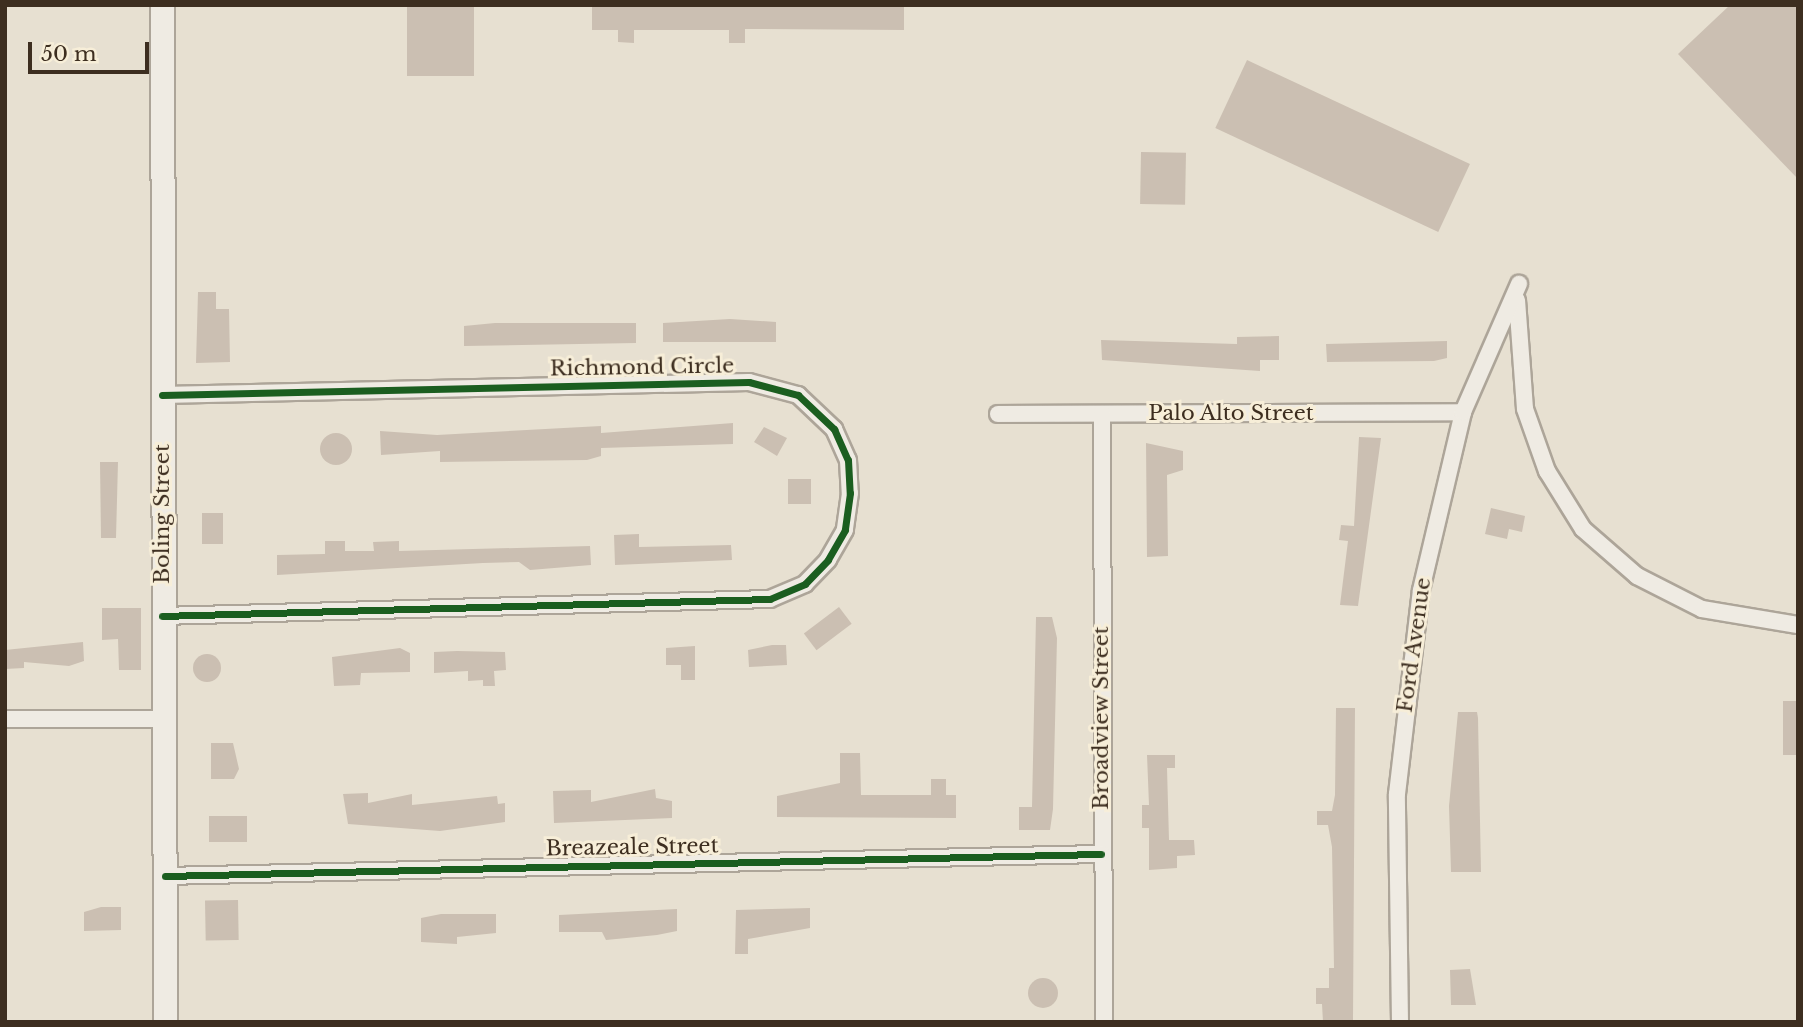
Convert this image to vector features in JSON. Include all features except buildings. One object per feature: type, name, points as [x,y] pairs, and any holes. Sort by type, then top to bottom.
[{"type":"street","name":"Boling Street","points":[[162,5],[165,1022]]},
{"type":"street","name":"Ford Avenue","points":[[1400,1022],[1401,737],[1424,570],[1463,412],[1519,284],[1515,319],[1525,409],[1546,471],[1583,528],[1637,576],[1702,609],[1798,625]]},
{"type":"street","name":"Richmond Circle","points":[[162,394],[749,382],[798,394],[834,429],[848,460],[850,493],[845,530],[828,560],[805,584],[770,599],[162,615]]},
{"type":"street","name":"Palo Alto Street","points":[[999,414],[1463,412]]},
{"type":"street","name":"Broadview Street","points":[[1102,414],[1101,854],[1104,1022]]},
{"type":"street","points":[[5,719],[163,719]]},
{"type":"street","name":"Breazeale Street","points":[[164,876],[1101,854]]},
{"type":"cycle path","points":[[162,395],[749,382],[798,395],[834,429],[848,460],[850,493],[845,530],[828,560],[805,584],[770,599],[162,616]]},
{"type":"cycle path","points":[[165,876],[1101,854]]}]
